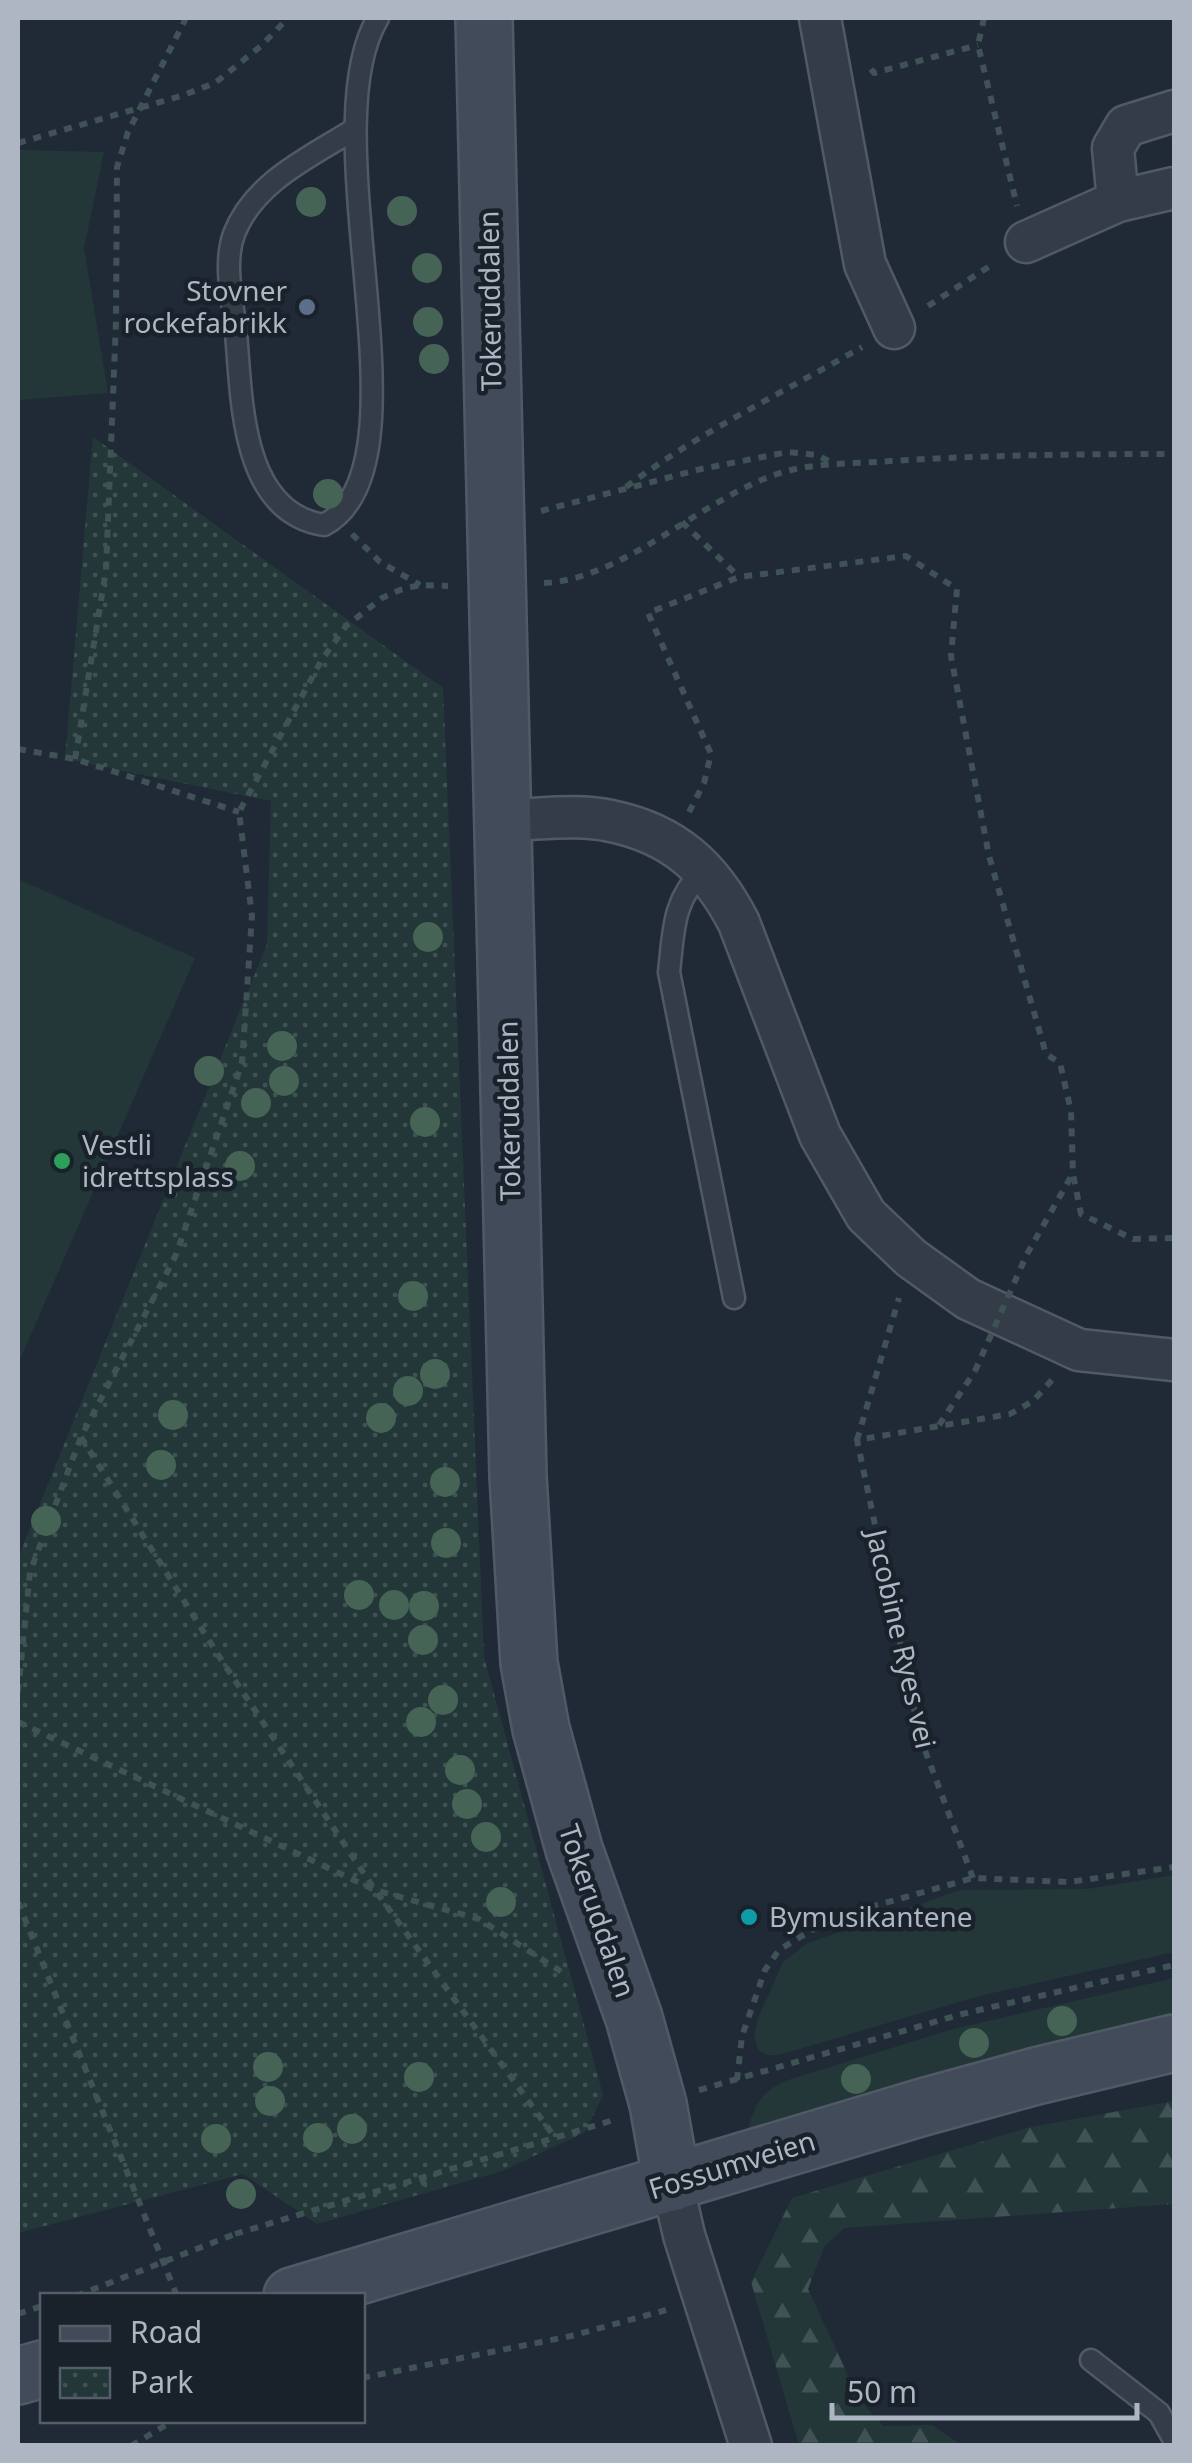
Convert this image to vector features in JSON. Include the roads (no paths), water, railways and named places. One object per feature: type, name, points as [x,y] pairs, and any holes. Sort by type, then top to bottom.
[{"type":"street","name":"Tokeruddalen","points":[[484,18],[519,1494],[528,1663],[556,1792],[634,2018],[658,2104],[672,2184]]},
{"type":"street","points":[[820,18],[865,264],[894,328]]},
{"type":"street","points":[[1118,201],[1113,148],[1126,126],[1174,111]]},
{"type":"street","points":[[1026,242],[1118,201],[1174,188]]},
{"type":"street","points":[[502,820],[610,820],[673,844],[704,869],[723,892],[820,1135],[866,1215],[910,1258],[968,1299],[1079,1350],[1174,1360]]},
{"type":"street","name":"Fossumveien","points":[[302,2293],[1036,2076],[1174,2043]]},
{"type":"street","points":[[672,2184],[684,2235],[751,2446]]},
{"type":"lane","points":[[354,130],[282,174],[254,201],[234,234],[229,264],[242,406],[258,468],[272,496],[290,516],[324,526],[340,517],[360,484],[374,407],[354,130],[357,75],[369,32],[378,18]]},
{"type":"lane","points":[[704,869],[684,890],[669,972],[734,1298]]},
{"type":"lane","points":[[1091,2360],[1159,2413],[1174,2440]]},
{"type":"place","name":"Stovner rockefabrikk","points":[[307,307]]},
{"type":"place","name":"Vestli idrettsplass","points":[[62,1161]]},
{"type":"place","name":"Bymusikantene","points":[[749,1917]]}]
